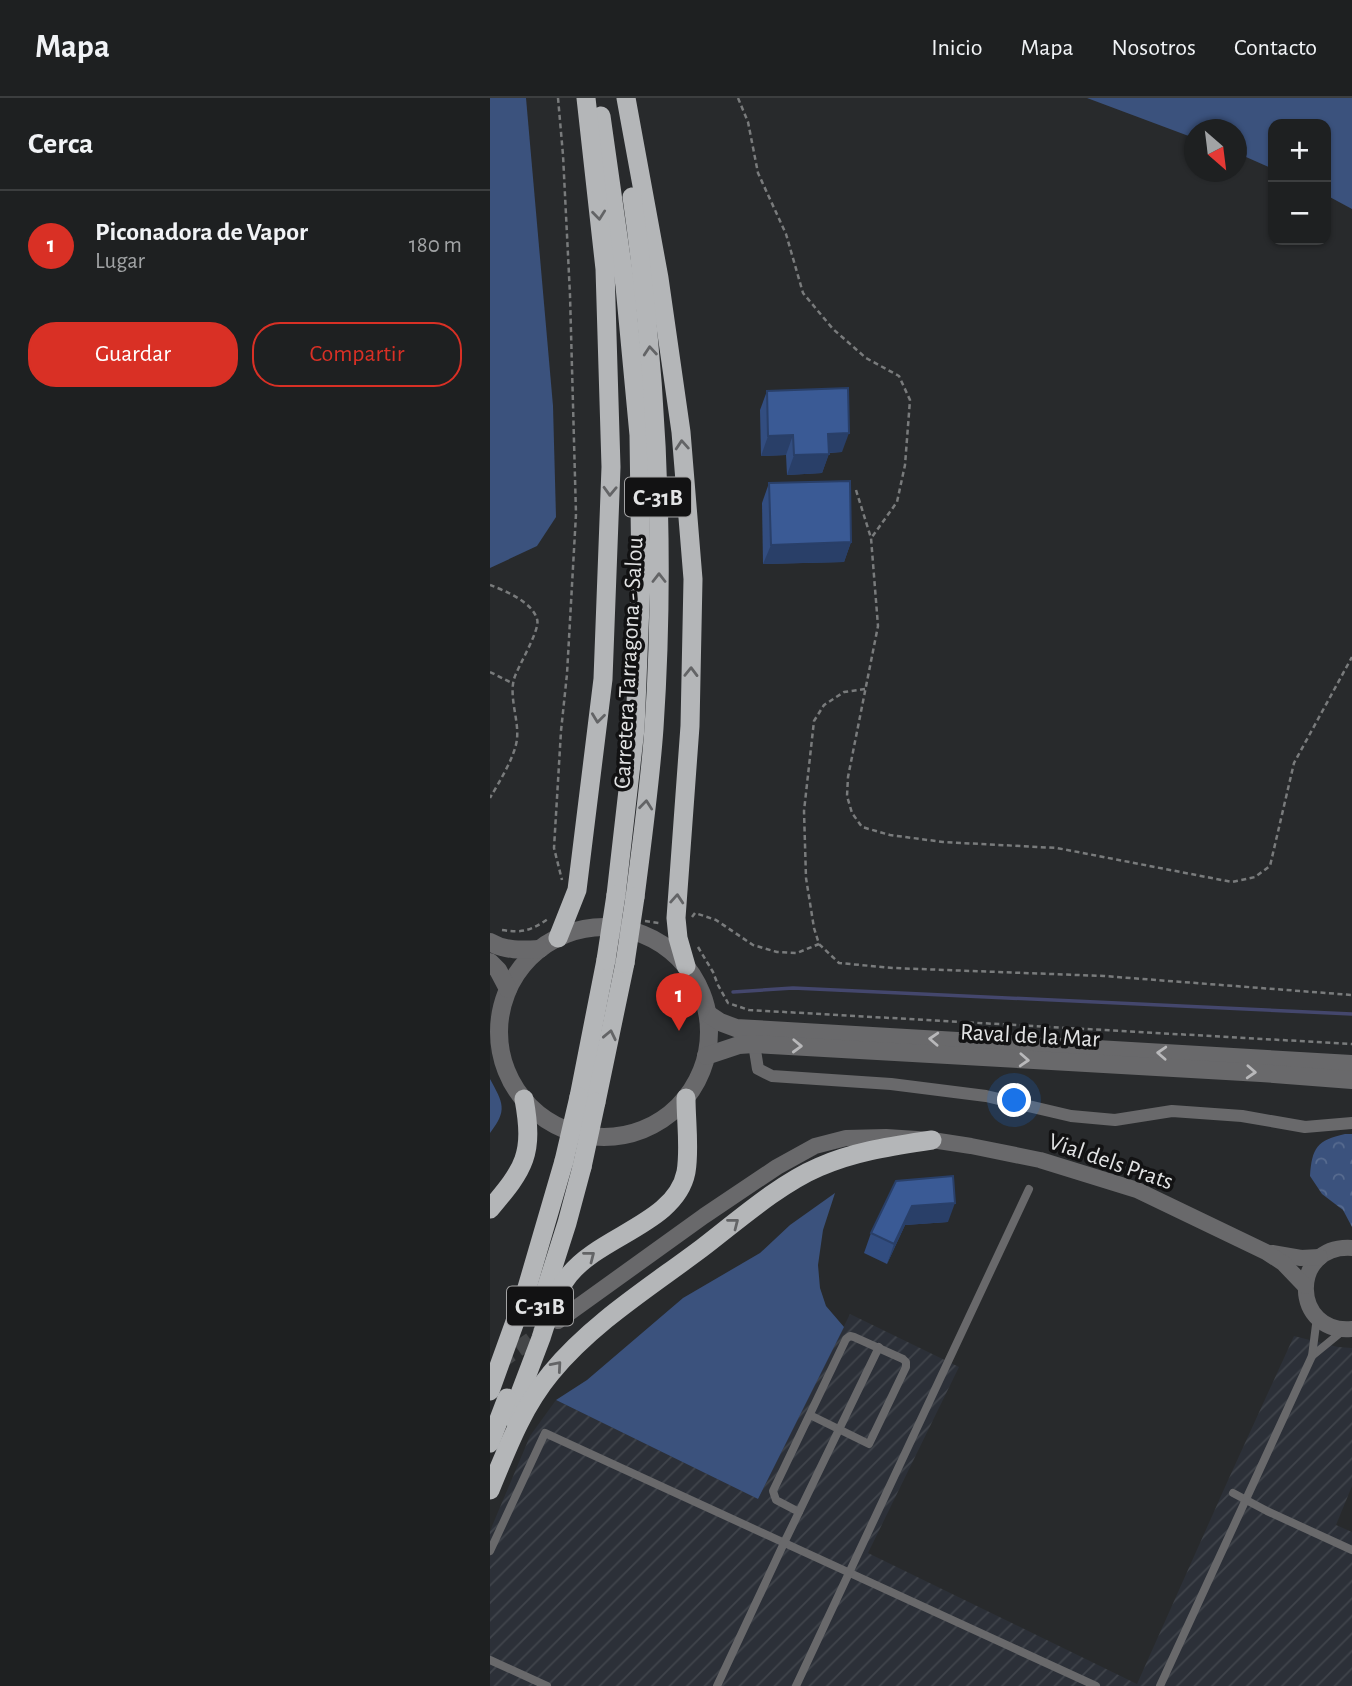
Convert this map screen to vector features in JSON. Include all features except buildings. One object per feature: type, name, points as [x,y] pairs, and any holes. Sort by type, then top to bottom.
[{"type":"highway","points":[[558,938],[577,890],[603,679],[611,467],[605,269],[586,98]]},
{"type":"highway","name":"Carretera Tarragona - Salou","points":[[597,98],[625,286],[639,435],[641,580],[626,896]]},
{"type":"highway","name":"Carretera Tarragona - Salou","points":[[573,1164],[615,962],[654,729],[659,583],[657,447],[644,283],[617,98]]},
{"type":"highway","points":[[626,98],[659,278],[681,432],[693,579],[690,726],[676,926],[686,966]]},
{"type":"highway","points":[[490,1471],[555,1300],[569,1275],[596,1250],[657,1215],[677,1195],[683,1184],[687,1152],[686,1098]]},
{"type":"highway","points":[[490,1209],[512,1183],[526,1156],[529,1134],[524,1099]]},
{"type":"highway","points":[[490,1490],[524,1412],[543,1384],[568,1353],[615,1313],[781,1189],[816,1167],[887,1146],[932,1140]]},
{"type":"highway","name":"C-31B","points":[[490,1391],[573,1164]]},
{"type":"highway","name":"C-31B","points":[[490,1443],[531,1334],[567,1223],[573,1164]]},
{"type":"highway","points":[[490,1203],[512,1183]]},
{"type":"street","points":[[597,927],[627,929],[655,940],[672,951],[686,966],[700,989],[708,1014],[710,1035],[700,1074],[686,1098],[671,1113],[654,1124],[625,1134],[605,1136],[584,1135],[555,1125],[524,1099],[499,1069],[502,1053],[495,1037],[509,989],[522,967],[540,949],[558,938],[597,927]]},
{"type":"street","points":[[495,936],[497,946],[509,949],[540,949]]},
{"type":"street","points":[[490,962],[509,989]]},
{"type":"street","name":"Raval de la Mar","points":[[708,1014],[736,1028],[1352,1064]]},
{"type":"street","name":"Raval de la Mar","points":[[706,1056],[739,1045],[754,1045],[1352,1080]]},
{"type":"street","points":[[754,1045],[758,1069],[772,1076],[891,1084],[986,1096],[1071,1116],[1115,1119],[1172,1111],[1242,1116],[1305,1128],[1352,1123]]},
{"type":"street","name":"Vial dels Prats","points":[[558,1321],[749,1185],[800,1153],[846,1138],[886,1137],[971,1146],[1040,1160],[1137,1190],[1266,1252],[1289,1269],[1305,1286]]},
{"type":"street","name":"Vial dels Prats","points":[[1266,1252],[1301,1258],[1320,1257],[1339,1248],[1352,1248]]},
{"type":"street","points":[[1320,1257],[1307,1275],[1305,1286],[1308,1303],[1317,1317],[1330,1326],[1349,1329]]},
{"type":"lane","points":[[796,1686],[1028,1189]]},
{"type":"lane","points":[[1160,1686],[1312,1356],[1317,1317]]},
{"type":"lane","points":[[1312,1356],[1349,1329]]},
{"type":"lane","points":[[799,1512],[776,1500],[774,1491],[810,1415],[846,1339],[854,1337],[906,1362],[869,1444],[810,1415]]},
{"type":"lane","points":[[717,1686],[879,1347]]},
{"type":"lane","points":[[490,1551],[545,1433],[1096,1686]]},
{"type":"lane","points":[[1233,1493],[1352,1550]]},
{"type":"lane","points":[[490,1660],[547,1686]]},
{"type":"path","points":[[558,98],[570,295],[576,514],[554,848],[571,906]]},
{"type":"path","points":[[738,98],[748,122],[758,173],[786,234],[803,293],[833,329],[866,358],[899,376],[910,400],[905,465],[897,502],[872,538]]},
{"type":"path","points":[[856,490],[872,538],[877,626],[848,777],[847,796],[852,813],[862,827],[890,835],[943,842],[1057,848],[1232,882],[1255,877],[1270,866],[1294,763],[1352,657]]},
{"type":"path","points":[[490,585],[520,599],[534,612],[538,621],[537,631],[513,683],[517,740],[506,771],[490,798]]},
{"type":"path","points":[[490,672],[513,683]]},
{"type":"path","points":[[865,689],[844,692],[824,705],[814,721],[804,811],[806,878],[814,928],[818,944],[839,963],[893,968],[1104,976],[1352,995]]},
{"type":"path","points":[[695,913],[716,920],[753,945],[776,952],[797,953],[818,944]]},
{"type":"path","points":[[495,936],[534,929],[551,918]]},
{"type":"path","points":[[637,919],[676,926]]},
{"type":"path","points":[[694,940],[728,1003],[749,1010],[1352,1044]]},
{"type":"shaded area","points":[[850,1314],[959,1367],[868,1553],[1137,1684],[1294,1336],[1352,1348],[1352,1486],[1336,1525],[1352,1532],[1352,1686],[490,1686],[490,1531],[530,1436],[556,1400],[758,1499]]},
{"type":"green space","points":[[490,98],[526,98],[553,406],[556,517],[537,546],[490,568]]},
{"type":"green space","points":[[1087,98],[1352,98],[1352,209],[1331,198],[1331,119],[1268,119],[1268,167],[1247,157],[1247,119],[1184,119],[1184,134]]},
{"type":"green space","points":[[490,1079],[502,1106],[496,1125],[490,1133]]},
{"type":"green space","points":[[1352,1134],[1352,1227],[1343,1210],[1322,1194],[1310,1176],[1312,1158],[1318,1147],[1328,1139]]},
{"type":"green space","points":[[835,1193],[823,1230],[818,1265],[820,1288],[826,1306],[844,1327],[758,1499],[556,1400],[587,1380],[683,1298],[760,1253],[790,1225]]},
{"type":"waterway","points":[[733,992],[793,988],[1352,1014]]},
{"type":"tunnel","points":[[498,1363],[545,1330]]},
{"type":"place","name":"Piconadora de Vapor","points":[[679,1031]]}]
